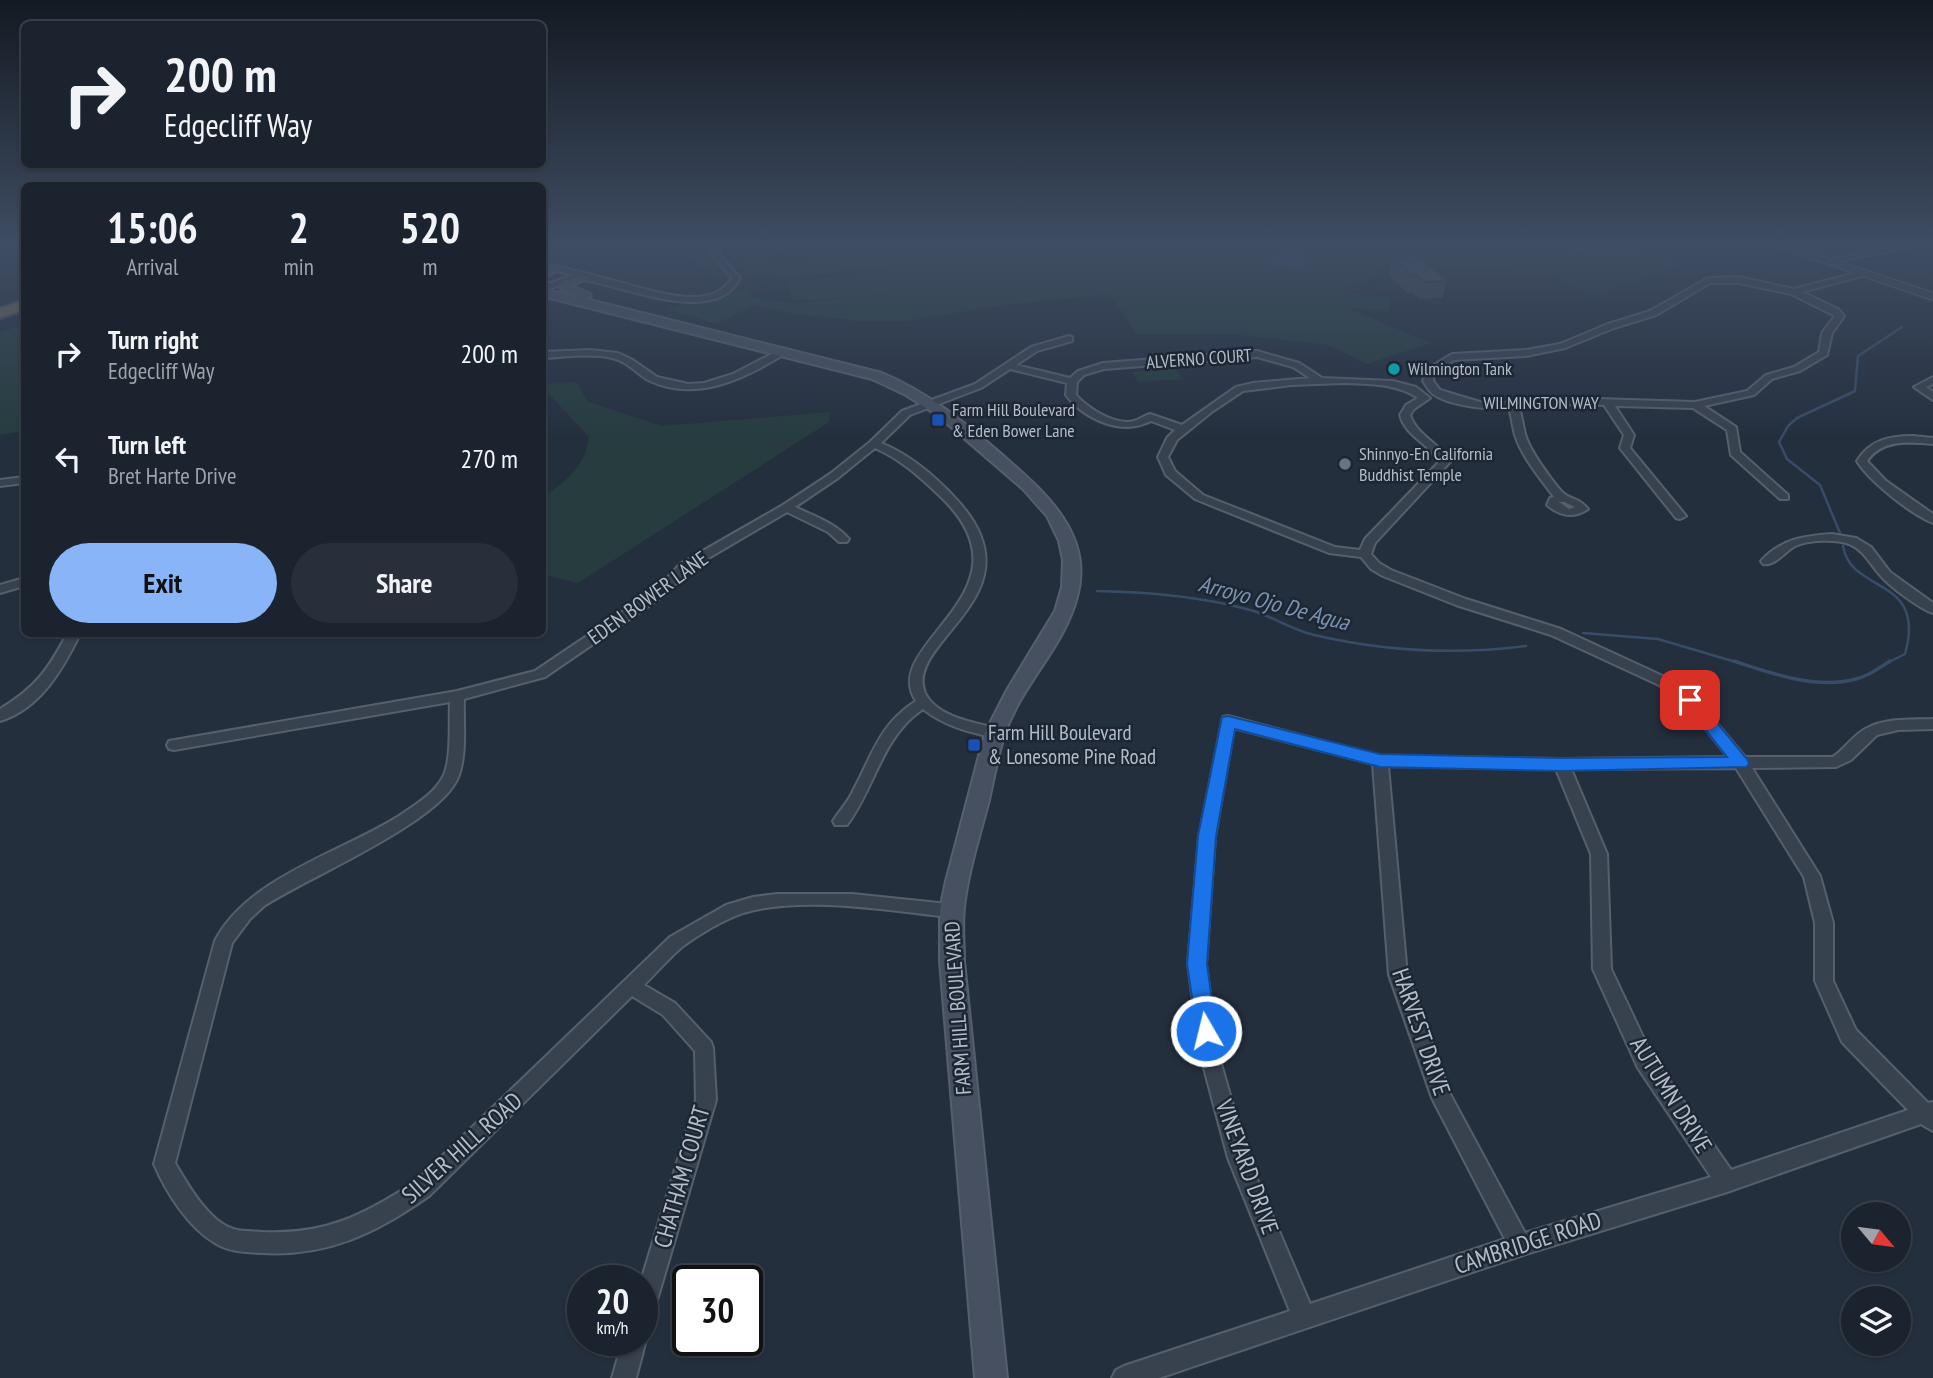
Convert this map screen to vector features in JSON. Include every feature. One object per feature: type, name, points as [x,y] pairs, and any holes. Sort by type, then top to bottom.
[{"type":"highway","points":[[3,327],[21,318]]},
{"type":"main road","name":"FARM HILL BOULEVARD","points":[[627,309],[877,376],[907,389],[931,403],[1035,491],[1057,519],[1072,558],[1071,586],[1060,620],[1012,697],[995,733],[951,911],[952,961],[991,1378]]},
{"type":"main road","name":"FARM HILL BOULEVARD","points":[[633,309],[869,370],[877,376]]},
{"type":"street","name":"WILMINGTON WAY","points":[[1660,309],[1562,346],[1526,353],[1452,357],[1429,372],[1427,381],[1436,391],[1450,398],[1480,405],[1564,401],[1695,405],[1750,393],[1769,377],[1797,369],[1824,353],[1827,333],[1840,316],[1831,309]]},
{"type":"street","name":"EDEN BOWER LANE","points":[[174,745],[457,696],[540,674],[662,592],[684,567],[787,507],[834,476],[874,444],[906,413],[978,386],[1034,349],[1069,339]]},
{"type":"street","points":[[546,355],[595,353],[616,356],[631,362],[660,381],[694,386],[736,379],[781,352]]},
{"type":"street","name":"ALVERNO COURT","points":[[1074,379],[1103,366],[1250,354],[1296,365],[1319,380]]},
{"type":"street","points":[[1010,364],[1074,379],[1071,394],[1088,410],[1125,424],[1139,423],[1150,417],[1182,429]]},
{"type":"street","points":[[1365,554],[1369,542],[1444,466],[1445,458],[1405,421],[1406,412],[1423,400],[1422,394],[1363,382],[1319,380],[1240,389],[1172,438],[1163,457],[1170,473],[1199,497],[1321,546],[1339,552],[1365,554],[1375,566],[1387,573],[1461,602],[1556,632],[1664,682],[1690,700],[1741,763],[1812,876],[1824,923],[1824,981],[1849,1036],[1930,1115]]},
{"type":"street","points":[[1933,380],[1919,387],[1933,397]]},
{"type":"street","points":[[1608,403],[1629,435],[1625,448],[1680,516]]},
{"type":"street","points":[[1513,405],[1520,426],[1519,433],[1539,469],[1561,498]]},
{"type":"street","points":[[1695,405],[1732,429],[1735,453],[1784,497]]},
{"type":"street","points":[[1933,441],[1881,443],[1871,448],[1862,461],[1874,475],[1933,519]]},
{"type":"street","points":[[874,444],[895,451],[909,460],[962,511],[975,530],[980,546],[980,565],[969,601],[920,664],[915,683],[923,702],[938,715],[995,733]]},
{"type":"street","points":[[0,483],[21,480]]},
{"type":"street","points":[[787,507],[832,529],[843,538]]},
{"type":"street","points":[[1767,561],[1788,545],[1801,540],[1832,538],[1852,541],[1867,550],[1886,576],[1933,609]]},
{"type":"street","points":[[0,589],[21,583]]},
{"type":"street","points":[[0,716],[33,695],[52,676],[72,637]]},
{"type":"street","name":"SILVER HILL ROAD","points":[[457,696],[451,777],[438,792],[422,808],[402,821],[287,882],[258,901],[241,916],[224,941],[164,1164],[192,1208],[223,1237],[282,1245],[321,1241],[364,1224],[422,1189],[676,942],[722,914],[752,905],[819,901],[951,911]]},
{"type":"street","points":[[841,821],[855,806],[893,723],[906,711],[923,702]]},
{"type":"street","name":"VINEYARD DRIVE","points":[[1304,1317],[1238,1157],[1209,1054],[1197,964],[1207,836],[1228,721],[1380,761]]},
{"type":"street","points":[[1380,761],[1561,764],[1836,762],[1849,755],[1866,735],[1888,726],[1933,724]]},
{"type":"street","name":"HARVEST DRIVE","points":[[1380,761],[1398,975],[1442,1098],[1520,1245]]},
{"type":"street","name":"AUTUMN DRIVE","points":[[1561,764],[1599,854],[1602,969],[1645,1062],[1727,1182]]},
{"type":"street","name":"CHATHAM COURT","points":[[632,987],[669,1009],[704,1048],[706,1100],[657,1265]]},
{"type":"street","name":"CAMBRIDGE ROAD","points":[[1124,1378],[1520,1245],[1727,1182],[1930,1115]]},
{"type":"street","points":[[624,1378],[630,1356]]},
{"type":"green space","points":[[668,309],[745,309],[716,324]]},
{"type":"green space","points":[[774,309],[976,309],[907,321],[859,321]]},
{"type":"green space","points":[[1120,309],[1350,309],[1431,343],[1367,364],[1328,345],[1231,334],[1137,334]]},
{"type":"green space","points":[[1361,309],[1389,309],[1389,312]]},
{"type":"green space","points":[[21,326],[21,432],[0,435],[0,332]]},
{"type":"green space","points":[[1175,368],[1182,379],[1138,382],[1132,372]]},
{"type":"green space","points":[[576,382],[588,402],[662,426],[830,412],[829,422],[578,583],[546,575],[546,496],[579,465],[589,437],[546,391],[546,384]]},
{"type":"waterway","name":"Arroyo Ojo De Agua","points":[[1840,533],[1820,485],[1787,459],[1779,442],[1788,426],[1797,418],[1855,391],[1858,356],[1902,327]]},
{"type":"waterway","name":"Arroyo Ojo De Agua","points":[[1843,546],[1849,561],[1859,572],[1897,598],[1906,611],[1909,629],[1905,654],[1887,663]]},
{"type":"waterway","name":"Arroyo Ojo De Agua","points":[[1097,591],[1212,601],[1258,613],[1306,633],[1366,645],[1446,651],[1526,646]]},
{"type":"waterway","name":"Arroyo Ojo De Agua","points":[[1583,633],[1658,639],[1739,663]]},
{"type":"waterway","name":"Arroyo Ojo De Agua","points":[[1734,661],[1794,679],[1826,683],[1861,678],[1887,663]]},
{"type":"place","name":"Wilmington Tank","points":[[1394,369]]},
{"type":"place","name":"Farm Hill Boulevard & Eden Bower Lane","points":[[938,420]]},
{"type":"place","name":"Shinnyo-En California Buddhist Temple","points":[[1345,464]]},
{"type":"place","name":"Farm Hill Boulevard & Lonesome Pine Road","points":[[974,745]]},
{"type":"route","points":[[1206,1031],[1197,964],[1207,836],[1228,721],[1380,761],[1741,763],[1690,700]]}]
